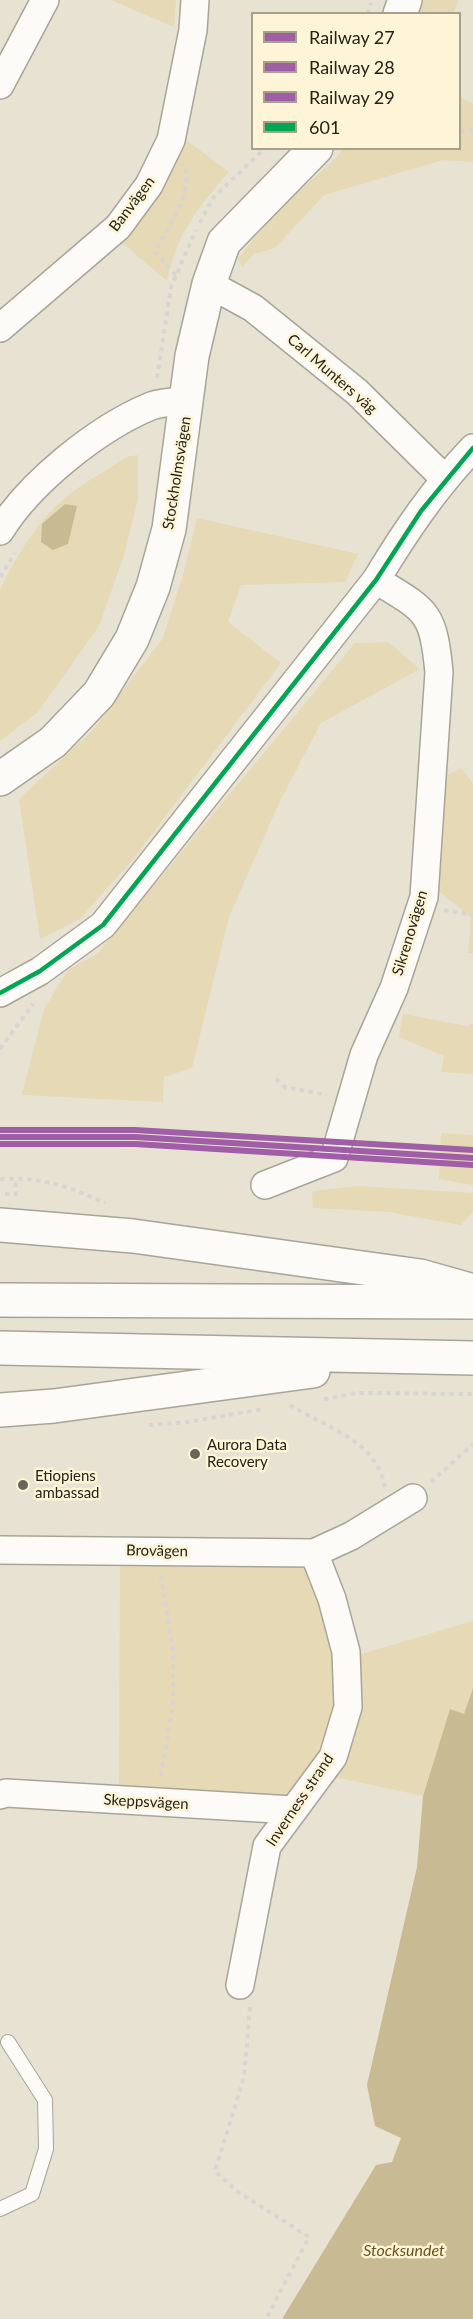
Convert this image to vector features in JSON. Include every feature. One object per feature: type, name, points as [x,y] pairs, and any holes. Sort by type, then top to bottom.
[{"type":"main road","name":"Stockholmsvägen","points":[[0,779],[53,742],[99,694],[132,639],[153,587],[169,529],[192,357],[209,284],[224,242],[314,150]]},
{"type":"main road","points":[[2,1210],[419,1289],[473,1302]]},
{"type":"main road","points":[[0,1300],[419,1289],[473,1291]]},
{"type":"main road","points":[[0,1348],[473,1358]]},
{"type":"main road","points":[[0,1410],[54,1406],[416,1357]]},
{"type":"street","points":[[0,85],[45,0]]},
{"type":"street","name":"Banvägen","points":[[0,328],[118,227],[149,185],[171,140],[193,30],[195,0]]},
{"type":"street","name":"Carl Munters väg","points":[[209,284],[253,308],[357,392],[444,478]]},
{"type":"street","points":[[8,541],[10,514],[80,446],[152,405],[188,400]]},
{"type":"street","points":[[0,993],[40,971],[103,925],[376,580],[412,519],[444,478],[473,448]]},
{"type":"street","name":"Sikrenovägen","points":[[265,1185],[334,1158],[364,1055],[394,988],[424,897],[439,672],[436,635],[421,607],[376,580]]},
{"type":"street","points":[[314,1553],[351,1536],[413,1498]]},
{"type":"street","name":"Brovägen","points":[[0,1550],[314,1553]]},
{"type":"street","name":"Inverness strand","points":[[240,1985],[267,1846],[333,1756],[348,1707],[346,1652],[332,1599],[314,1553]]},
{"type":"street","name":"Skeppsvägen","points":[[0,1795],[6,1792],[293,1810]]},
{"type":"lane","points":[[0,2209],[32,2194],[45,2149],[45,2100],[8,2042]]},
{"type":"path","points":[[171,140],[185,158],[188,182],[180,208],[155,252],[176,275]]},
{"type":"path","points":[[152,405],[171,287],[193,235],[213,198],[263,150]]},
{"type":"path","points":[[0,577],[8,541]]},
{"type":"path","points":[[276,1079],[285,1087],[352,1099]]},
{"type":"path","points":[[2,1210],[16,1194],[15,1178]]},
{"type":"path","points":[[414,1393],[473,1394]]},
{"type":"path","points":[[290,1405],[346,1436],[374,1457],[382,1470],[387,1495],[383,1516]]},
{"type":"path","points":[[413,1498],[473,1444]]},
{"type":"path","points":[[151,1551],[163,1582],[173,1649],[173,1704],[161,1776],[151,1802]]},
{"type":"path","points":[[240,1985],[251,2002],[244,2077],[215,2172],[238,2192],[309,2237],[266,2319]]},
{"type":"shaded area","points":[[111,0],[176,0],[174,27]]},
{"type":"shaded area","points":[[420,0],[459,0],[453,12],[417,12]]},
{"type":"shaded area","points":[[461,97],[473,103],[473,162],[443,160],[324,195],[275,248],[254,254],[242,267],[238,259],[264,226],[299,190],[342,150],[461,150]]},
{"type":"shaded area","points":[[185,139],[229,172],[198,210],[182,236],[167,281],[113,235],[159,191]]},
{"type":"shaded area","points":[[138,455],[138,499],[124,555],[99,626],[38,712],[0,741],[0,590],[5,579],[31,536],[62,501],[79,487],[126,457]]},
{"type":"shaded area","points":[[197,518],[358,554],[345,582],[241,585],[228,622],[281,663],[134,858],[80,919],[40,939],[19,799],[93,730],[163,638],[183,575]]},
{"type":"shaded area","points":[[388,642],[420,669],[321,723],[280,801],[229,917],[192,1068],[164,1077],[163,1102],[22,1095],[44,1009],[68,970],[98,953],[355,643]]},
{"type":"shaded area","points":[[461,768],[473,783],[473,953],[468,953],[471,918],[439,891],[445,776]]},
{"type":"shaded area","points":[[403,1014],[467,1026],[473,1023],[473,1074],[441,1072],[444,1056],[399,1037]]},
{"type":"shaded area","points":[[441,1133],[473,1135],[473,1185],[439,1179]]},
{"type":"shaded area","points":[[358,1186],[473,1193],[473,1212],[461,1225],[389,1212],[313,1208],[312,1191]]},
{"type":"shaded area","points":[[120,1561],[299,1563],[317,1581],[341,1669],[330,1734],[299,1792],[266,1801],[119,1787]]},
{"type":"shaded area","points":[[473,1621],[473,1688],[464,1714],[450,1709],[423,1796],[335,1777],[354,1720],[358,1655]]},
{"type":"water","points":[[65,504],[77,506],[68,544],[53,550],[41,542],[42,524]]},
{"type":"water","name":"Stocksundet","points":[[473,1688],[473,2319],[282,2319],[376,2165],[392,2162],[401,2138],[375,2126],[367,2085],[417,1867],[423,1796],[450,1709],[464,1714]]},
{"type":"rail line","name":"29","points":[[0,1130],[135,1130],[473,1150]]},
{"type":"rail line","name":"27","points":[[0,1137],[135,1137],[473,1158]]},
{"type":"rail line","name":"28","points":[[0,1144],[135,1144],[473,1165]]},
{"type":"transit line","name":"601","points":[[0,993],[40,971],[103,925],[376,580],[421,511],[473,448]]},
{"type":"place","name":"Aurora Data Recovery","points":[[195,1454]]},
{"type":"place","name":"Etiopiens ambassad","points":[[23,1485]]}]
